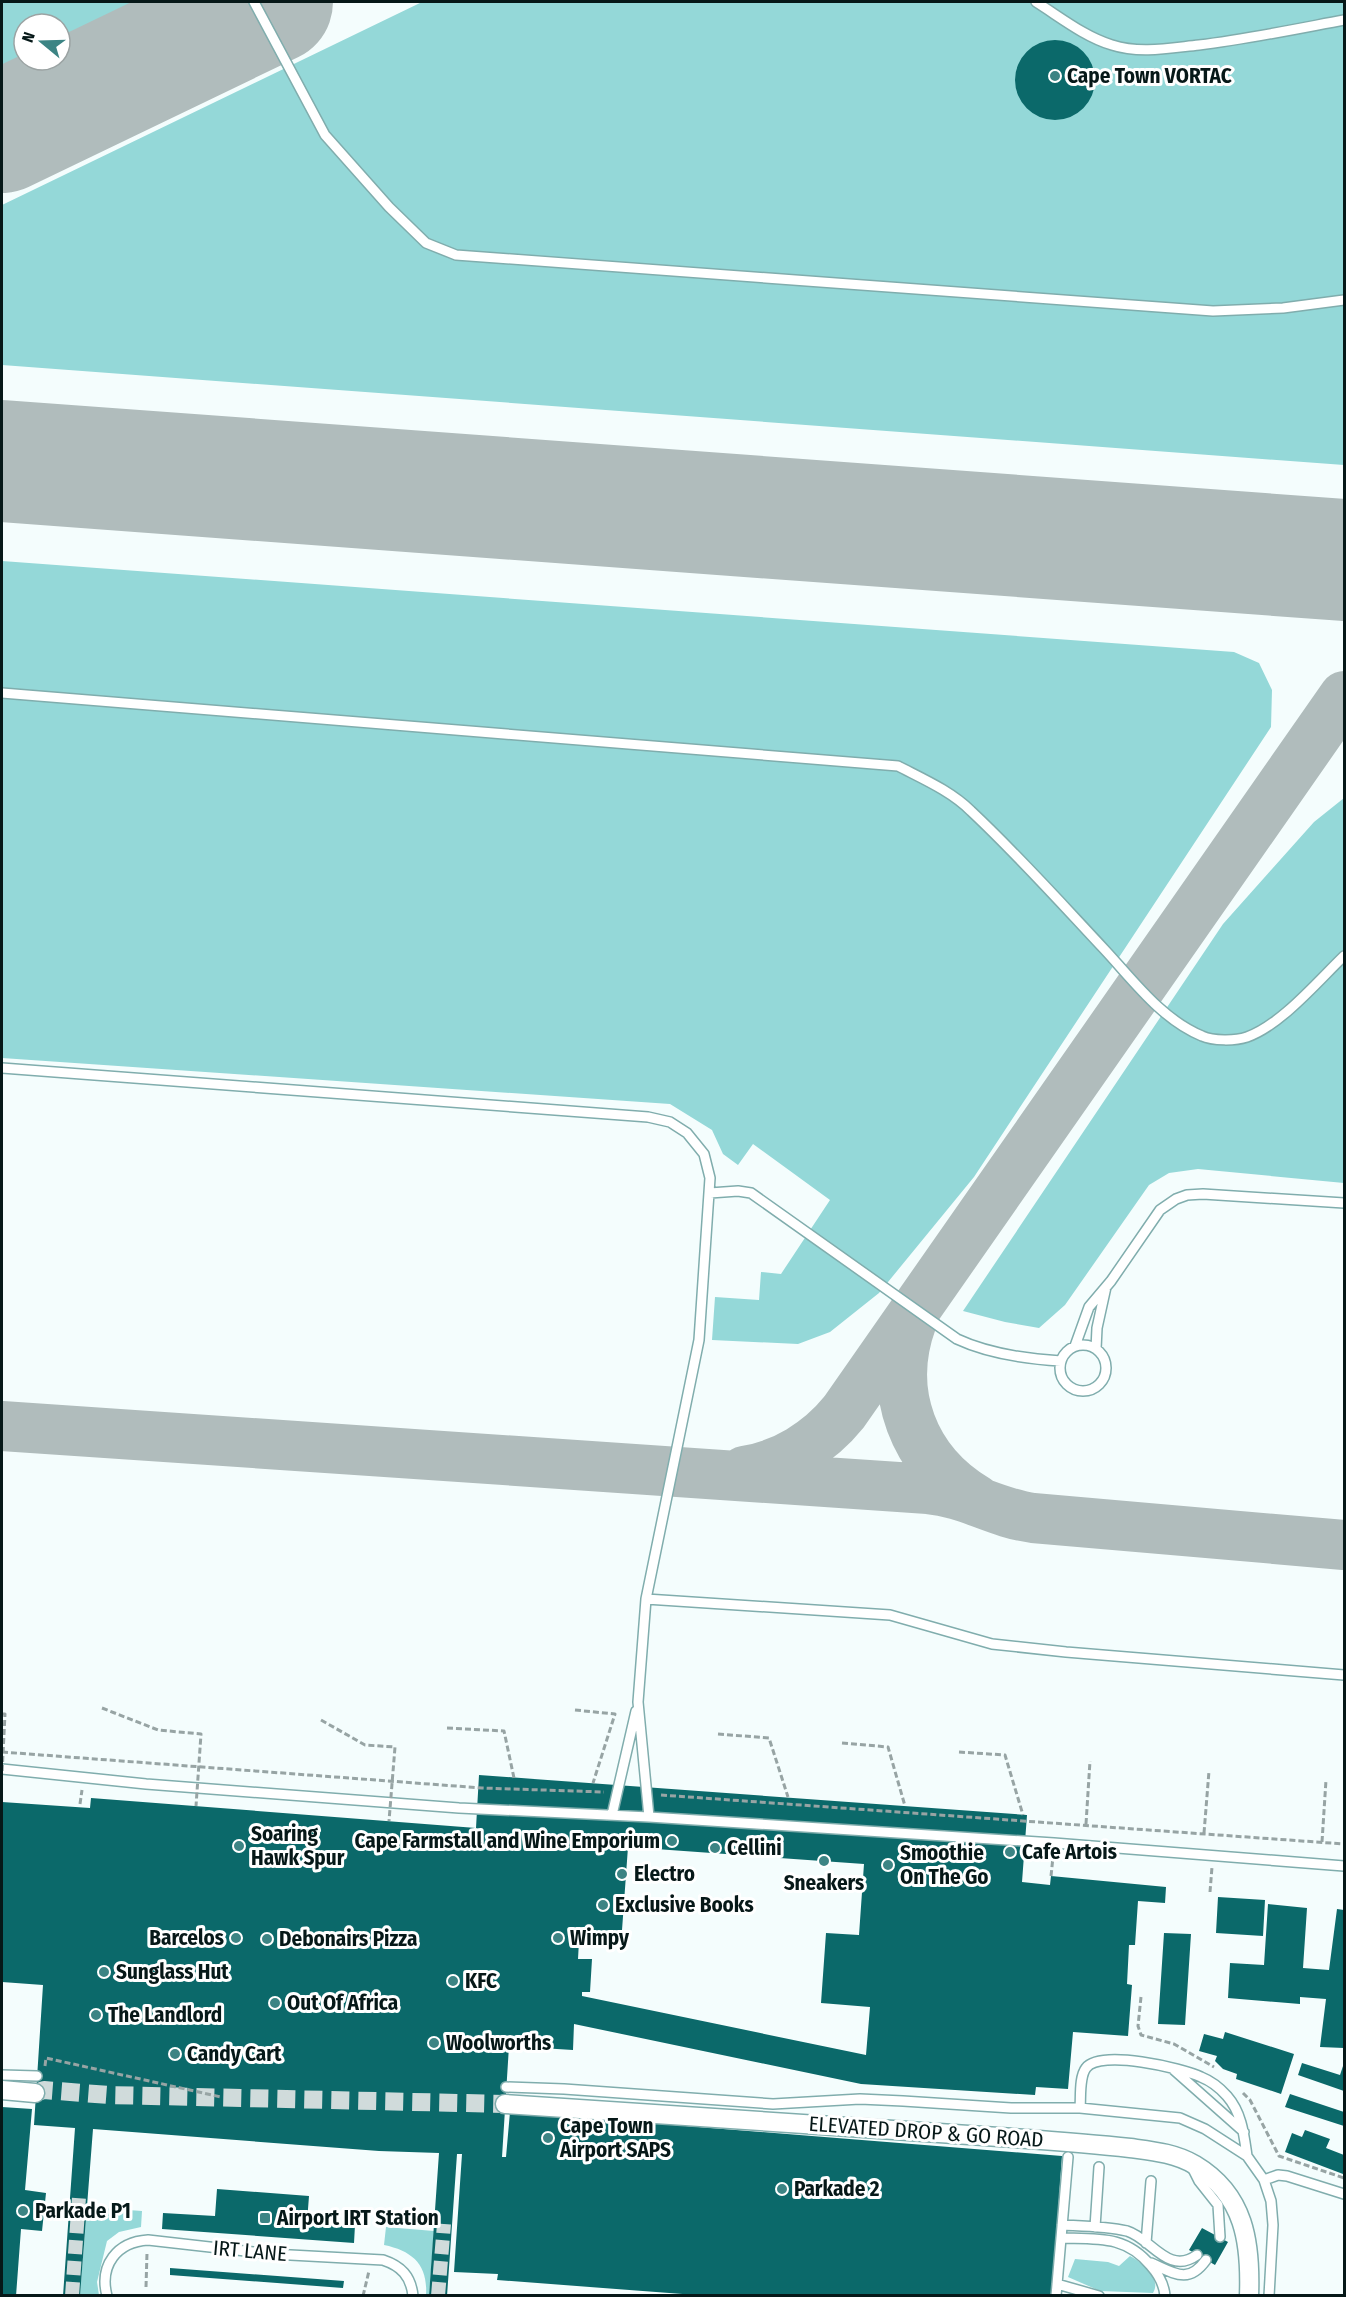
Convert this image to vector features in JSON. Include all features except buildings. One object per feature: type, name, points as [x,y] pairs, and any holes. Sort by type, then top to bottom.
[{"type":"street","points":[[2,2090],[36,2084]]},
{"type":"street","name":"ELEVATED DROP & GO ROAD","points":[[505,2096],[817,2124],[1097,2144],[1171,2155],[1190,2162],[1205,2172],[1222,2188],[1241,2220],[1250,2255],[1249,2295]]},
{"type":"lane","points":[[254,2],[325,135],[389,207],[426,243],[456,255],[1213,311],[1283,308],[1344,300]]},
{"type":"lane","points":[[1036,2],[1102,41],[1135,50],[1159,50],[1233,41],[1344,20]]},
{"type":"lane","points":[[2,693],[898,766],[933,784],[969,809],[1032,872],[1160,1010],[1203,1037],[1226,1040],[1246,1037],[1263,1028],[1291,1008],[1344,956]]},
{"type":"lane","points":[[2,1068],[659,1119],[681,1128],[699,1146],[708,1166],[710,1193],[699,1340],[646,1599],[638,1702],[612,1815]]},
{"type":"lane","points":[[710,1193],[738,1191],[751,1193],[957,1339],[974,1347],[1036,1360],[1061,1361]]},
{"type":"lane","points":[[1075,1346],[1089,1307],[1160,1210],[1176,1199],[1187,1195],[1203,1194],[1344,1203]]},
{"type":"lane","points":[[1096,1349],[1099,1320],[1107,1284]]},
{"type":"lane","points":[[1075,1346],[1089,1346],[1096,1349],[1105,1362],[1104,1377],[1094,1388],[1078,1390],[1071,1387],[1062,1376],[1061,1361],[1075,1346]]},
{"type":"lane","points":[[646,1599],[890,1616],[992,1644],[1344,1675]]},
{"type":"lane","points":[[638,1702],[649,1817]]},
{"type":"lane","points":[[2,1772],[459,1808],[649,1817],[1065,1844],[1344,1866]]},
{"type":"lane","points":[[1080,2108],[1083,2074],[1086,2067],[1092,2063],[1124,2060],[1201,2076],[1219,2088],[1237,2109],[1244,2132],[1247,2156]]},
{"type":"lane","points":[[1171,2068],[1244,2132]]},
{"type":"lane","points":[[2,2075],[36,2084]]},
{"type":"lane","points":[[505,2096],[564,2089],[773,2104],[860,2099],[1011,2108],[1080,2108],[1180,2118],[1205,2128],[1247,2156],[1264,2180],[1271,2201],[1273,2225],[1269,2295]]},
{"type":"lane","points":[[1056,2295],[1068,2157]]},
{"type":"lane","points":[[1190,2162],[1199,2181],[1218,2205],[1220,2237]]},
{"type":"lane","points":[[1095,2227],[1099,2167]]},
{"type":"lane","points":[[1264,2180],[1278,2175],[1287,2175],[1344,2194]]},
{"type":"lane","points":[[1146,2243],[1151,2181]]},
{"type":"lane","points":[[1062,2225],[1128,2232],[1155,2251],[1175,2260],[1185,2261],[1197,2255]]},
{"type":"lane","points":[[1210,2232],[1219,2225]]},
{"type":"lane","points":[[1061,2238],[1099,2239],[1124,2243],[1136,2250],[1160,2277],[1165,2295]]},
{"type":"lane","name":"IRT LANE","points":[[107,2295],[104,2281],[109,2261],[131,2243],[148,2240],[272,2254],[383,2260],[392,2263],[407,2275],[412,2285],[413,2295]]},
{"type":"lane","points":[[1148,2262],[1186,2275],[1195,2273],[1206,2260]]},
{"type":"lane","points":[[1057,2284],[1099,2295]]},
{"type":"path","points":[[102,1708],[158,1730],[201,1734],[196,1806]]},
{"type":"path","points":[[575,1710],[615,1714],[593,1783]]},
{"type":"path","points":[[2,1714],[5,1714],[2,1772]]},
{"type":"path","points":[[321,1720],[365,1745],[395,1747],[389,1821]]},
{"type":"path","points":[[447,1728],[504,1731],[514,1778]]},
{"type":"path","points":[[718,1734],[769,1738],[788,1797]]},
{"type":"path","points":[[842,1743],[888,1747],[905,1806]]},
{"type":"path","points":[[2,1752],[470,1787],[616,1793]]},
{"type":"path","points":[[959,1752],[1005,1755],[1023,1815]]},
{"type":"path","points":[[1086,1824],[1090,1761]]},
{"type":"path","points":[[1204,1833],[1209,1771]]},
{"type":"path","points":[[1322,1842],[1326,1780]]},
{"type":"path","points":[[646,1794],[1344,1844]]},
{"type":"path","points":[[45,2069],[46,2058],[222,2097]]},
{"type":"path","points":[[1279,2156],[1344,2178]]},
{"type":"path","points":[[146,2287],[148,2240]]},
{"type":"shaded area","points":[[2,2],[137,2],[72,33],[72,12],[12,12],[12,62],[2,67]]},
{"type":"shaded area","points":[[422,2],[1344,2],[1344,465],[2,365],[2,205]]},
{"type":"shaded area","points":[[2,561],[1234,652],[1259,663],[1272,690],[1271,727],[974,1177],[879,1293],[830,1332],[798,1344],[712,1340],[715,1297],[759,1300],[761,1272],[781,1274],[830,1200],[753,1144],[738,1165],[723,1154],[712,1130],[670,1104],[2,1058]]},
{"type":"shaded area","points":[[1344,798],[1344,1183],[1198,1169],[1169,1173],[1149,1185],[1065,1305],[1039,1328],[963,1311],[1223,924],[1314,822]]},
{"type":"shaded area","points":[[87,2207],[142,2211],[141,2227],[119,2232],[107,2241],[97,2282],[99,2295],[80,2295]]},
{"type":"shaded area","points":[[386,2227],[434,2231],[429,2295],[426,2295],[424,2275],[417,2261],[403,2251],[384,2245]]},
{"type":"shaded area","points":[[1130,2256],[1145,2266],[1153,2276],[1155,2287],[1153,2293],[1100,2291],[1068,2277],[1075,2259],[1108,2262],[1119,2266]]},
{"type":"taxiway","points":[[1210,550],[1264,554],[1299,561],[1331,575],[1344,587]]},
{"type":"taxiway","points":[[744,1471],[773,1464],[799,1451],[812,1443],[844,1412],[1344,696]]},
{"type":"taxiway","points":[[912,1321],[905,1348],[902,1374],[904,1399],[911,1423],[921,1445],[936,1466],[977,1500]]},
{"type":"taxiway","points":[[2,1426],[928,1489],[1033,1518],[1344,1545]]},
{"type":"runway","points":[[2,132],[272,2]]},
{"type":"runway","points":[[2,461],[1344,560]]},
{"type":"tunnel","points":[[35,2093],[44,2090],[109,2095],[505,2104]]},
{"type":"tunnel","points":[[72,2296],[79,2197]]},
{"type":"tunnel","points":[[438,2296],[444,2224]]},
{"type":"place","name":"Cape Town VORTAC","points":[[1055,76]]},
{"type":"place","name":"Cape Farmstall and Wine Emporium","points":[[672,1841]]},
{"type":"place","name":"Soaring Hawk Spur","points":[[239,1846]]},
{"type":"place","name":"Cellini","points":[[715,1848]]},
{"type":"place","name":"Cafe Artois","points":[[1010,1852]]},
{"type":"place","name":"Sneakers","points":[[824,1861]]},
{"type":"place","name":"Smoothie On The Go","points":[[888,1865]]},
{"type":"place","name":"Electro","points":[[622,1874]]},
{"type":"place","name":"Exclusive Books","points":[[603,1905]]},
{"type":"place","name":"Barcelos","points":[[236,1938]]},
{"type":"place","name":"Wimpy","points":[[558,1938]]},
{"type":"place","name":"Debonairs Pizza","points":[[267,1939]]},
{"type":"place","name":"Sunglass Hut","points":[[104,1972]]},
{"type":"place","name":"KFC","points":[[453,1981]]},
{"type":"place","name":"Out Of Africa","points":[[275,2003]]},
{"type":"place","name":"The Landlord","points":[[96,2015]]},
{"type":"place","name":"Woolworths","points":[[434,2043]]},
{"type":"place","name":"Candy Cart","points":[[175,2054]]},
{"type":"place","name":"Cape Town Airport SAPS","points":[[548,2138]]},
{"type":"place","name":"Parkade 2","points":[[782,2189]]},
{"type":"place","name":"Parkade P1","points":[[23,2211]]},
{"type":"place","name":"Airport IRT Station","points":[[265,2218]]}]
